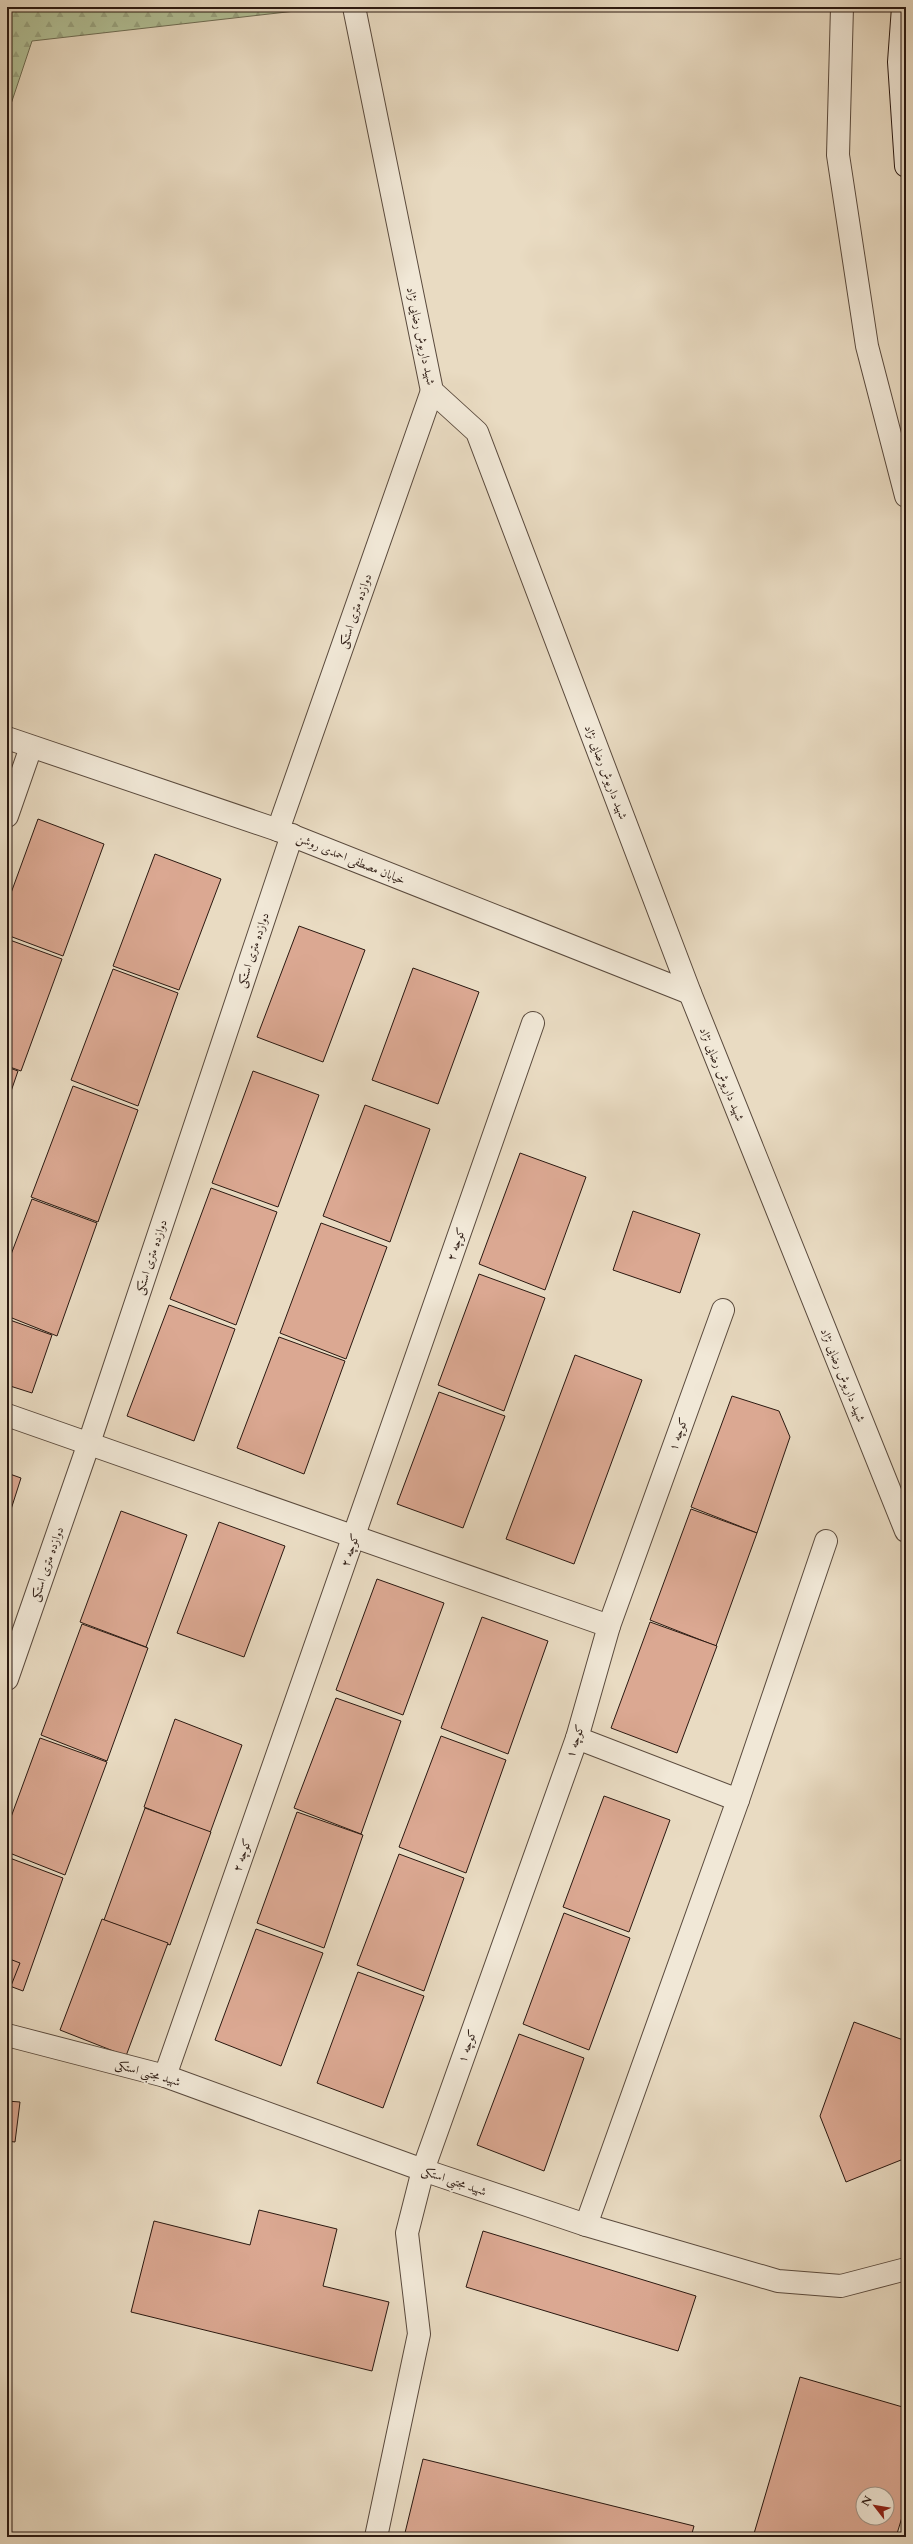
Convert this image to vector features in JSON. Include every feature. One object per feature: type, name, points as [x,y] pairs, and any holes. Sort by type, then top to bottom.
[{"type":"street","name":"شهید داریوش رضایی نژاد","points":[[354,7],[432,391],[478,432],[690,993],[906,1531]]},
{"type":"street","points":[[842,7],[838,155],[867,346],[906,496]]},
{"type":"street","points":[[903,7],[899,62],[906,166]]},
{"type":"street","name":"دوازده متری استکی","points":[[7,1679],[89,1443],[285,833],[432,391]]},
{"type":"street","name":"خیابان مصطفی احمدی روشن","points":[[7,738],[285,833],[690,993]]},
{"type":"street","points":[[7,816],[31,747]]},
{"type":"street","name":"کوچه ۲","points":[[165,2076],[533,1023]]},
{"type":"street","name":"کوچه ۱","points":[[376,2537],[419,2334],[407,2233],[423,2170],[577,1738],[609,1626],[723,1310]]},
{"type":"street","points":[[7,1415],[609,1626]]},
{"type":"street","points":[[586,2225],[738,1800],[826,1541]]},
{"type":"street","points":[[577,1738],[738,1800]]},
{"type":"street","name":"شهید مجتبی استکی","points":[[7,2035],[165,2076],[423,2170],[586,2225],[778,2281],[841,2286],[906,2269]]},
{"type":"green space","points":[[7,7],[313,7],[313,9],[32,41],[7,116]]},
{"type":"building","points":[[38,819],[104,844],[63,956],[7,935],[7,904]]},
{"type":"building","points":[[155,854],[221,879],[179,990],[113,966]]},
{"type":"building","points":[[299,926],[365,950],[323,1062],[257,1037]]},
{"type":"building","points":[[7,939],[62,959],[21,1071],[7,1066]]},
{"type":"building","points":[[413,968],[479,992],[438,1104],[372,1080]]},
{"type":"building","points":[[113,969],[178,993],[138,1106],[71,1080]]},
{"type":"building","points":[[7,1067],[18,1071],[7,1103]]},
{"type":"building","points":[[253,1071],[319,1095],[278,1207],[212,1183]]},
{"type":"building","points":[[73,1086],[138,1110],[98,1222],[31,1197]]},
{"type":"building","points":[[365,1105],[430,1129],[390,1242],[323,1216]]},
{"type":"building","points":[[520,1153],[586,1177],[545,1290],[479,1264]]},
{"type":"building","points":[[211,1188],[277,1212],[236,1325],[170,1299]]},
{"type":"building","points":[[32,1199],[97,1223],[57,1336],[7,1316],[7,1265]]},
{"type":"building","points":[[633,1211],[700,1234],[680,1293],[613,1270]]},
{"type":"building","points":[[321,1223],[387,1247],[346,1359],[280,1333]]},
{"type":"building","points":[[479,1274],[545,1298],[504,1411],[438,1385]]},
{"type":"building","points":[[169,1305],[235,1329],[194,1441],[127,1416]]},
{"type":"building","points":[[7,1319],[52,1335],[32,1393],[7,1385]]},
{"type":"building","points":[[279,1337],[345,1361],[304,1474],[237,1448]]},
{"type":"building","points":[[575,1355],[642,1380],[574,1564],[506,1539]]},
{"type":"building","points":[[439,1392],[505,1416],[463,1528],[397,1504]]},
{"type":"building","points":[[732,1396],[779,1411],[790,1437],[757,1533],[691,1507]]},
{"type":"building","points":[[7,1473],[21,1478],[7,1522]]},
{"type":"building","points":[[691,1509],[757,1533],[716,1646],[650,1620]]},
{"type":"building","points":[[121,1511],[187,1535],[146,1647],[80,1622]]},
{"type":"building","points":[[219,1522],[285,1546],[244,1657],[177,1633]]},
{"type":"building","points":[[377,1579],[444,1603],[403,1715],[336,1690]]},
{"type":"building","points":[[482,1617],[548,1641],[508,1754],[441,1728]]},
{"type":"building","points":[[650,1622],[717,1646],[677,1753],[611,1728]]},
{"type":"building","points":[[82,1624],[148,1648],[107,1761],[41,1735]]},
{"type":"building","points":[[336,1698],[401,1721],[361,1834],[294,1808]]},
{"type":"building","points":[[175,1719],[242,1745],[210,1833],[144,1807]]},
{"type":"building","points":[[441,1736],[506,1760],[466,1873],[399,1847]]},
{"type":"building","points":[[40,1738],[107,1762],[65,1875],[7,1852],[7,1828]]},
{"type":"building","points":[[604,1796],[670,1820],[629,1932],[563,1907]]},
{"type":"building","points":[[145,1808],[211,1832],[170,1945],[104,1920]]},
{"type":"building","points":[[297,1812],[363,1835],[324,1948],[257,1923]]},
{"type":"building","points":[[399,1854],[464,1878],[424,1991],[357,1965]]},
{"type":"building","points":[[7,1857],[63,1878],[23,1991],[7,1985]]},
{"type":"building","points":[[564,1913],[630,1938],[589,2050],[523,2024]]},
{"type":"building","points":[[102,1919],[168,1943],[126,2056],[60,2030]]},
{"type":"building","points":[[256,1929],[323,1953],[281,2066],[215,2040]]},
{"type":"building","points":[[7,1958],[20,1963],[7,1996]]},
{"type":"building","points":[[358,1972],[424,1996],[383,2108],[317,2083]]},
{"type":"building","points":[[854,2022],[906,2041],[906,2158],[846,2182],[820,2116]]},
{"type":"building","points":[[519,2034],[584,2058],[544,2171],[477,2145]]},
{"type":"building","points":[[7,2101],[20,2102],[15,2142],[7,2141]]},
{"type":"building","points":[[259,2210],[337,2229],[323,2286],[389,2302],[372,2371],[131,2312],[154,2221],[250,2245]]},
{"type":"building","points":[[483,2231],[696,2296],[678,2351],[466,2287]]},
{"type":"building","points":[[800,2377],[906,2408],[906,2504],[896,2537],[753,2537]]},
{"type":"building","points":[[423,2459],[694,2526],[691,2537],[404,2537]]}]
